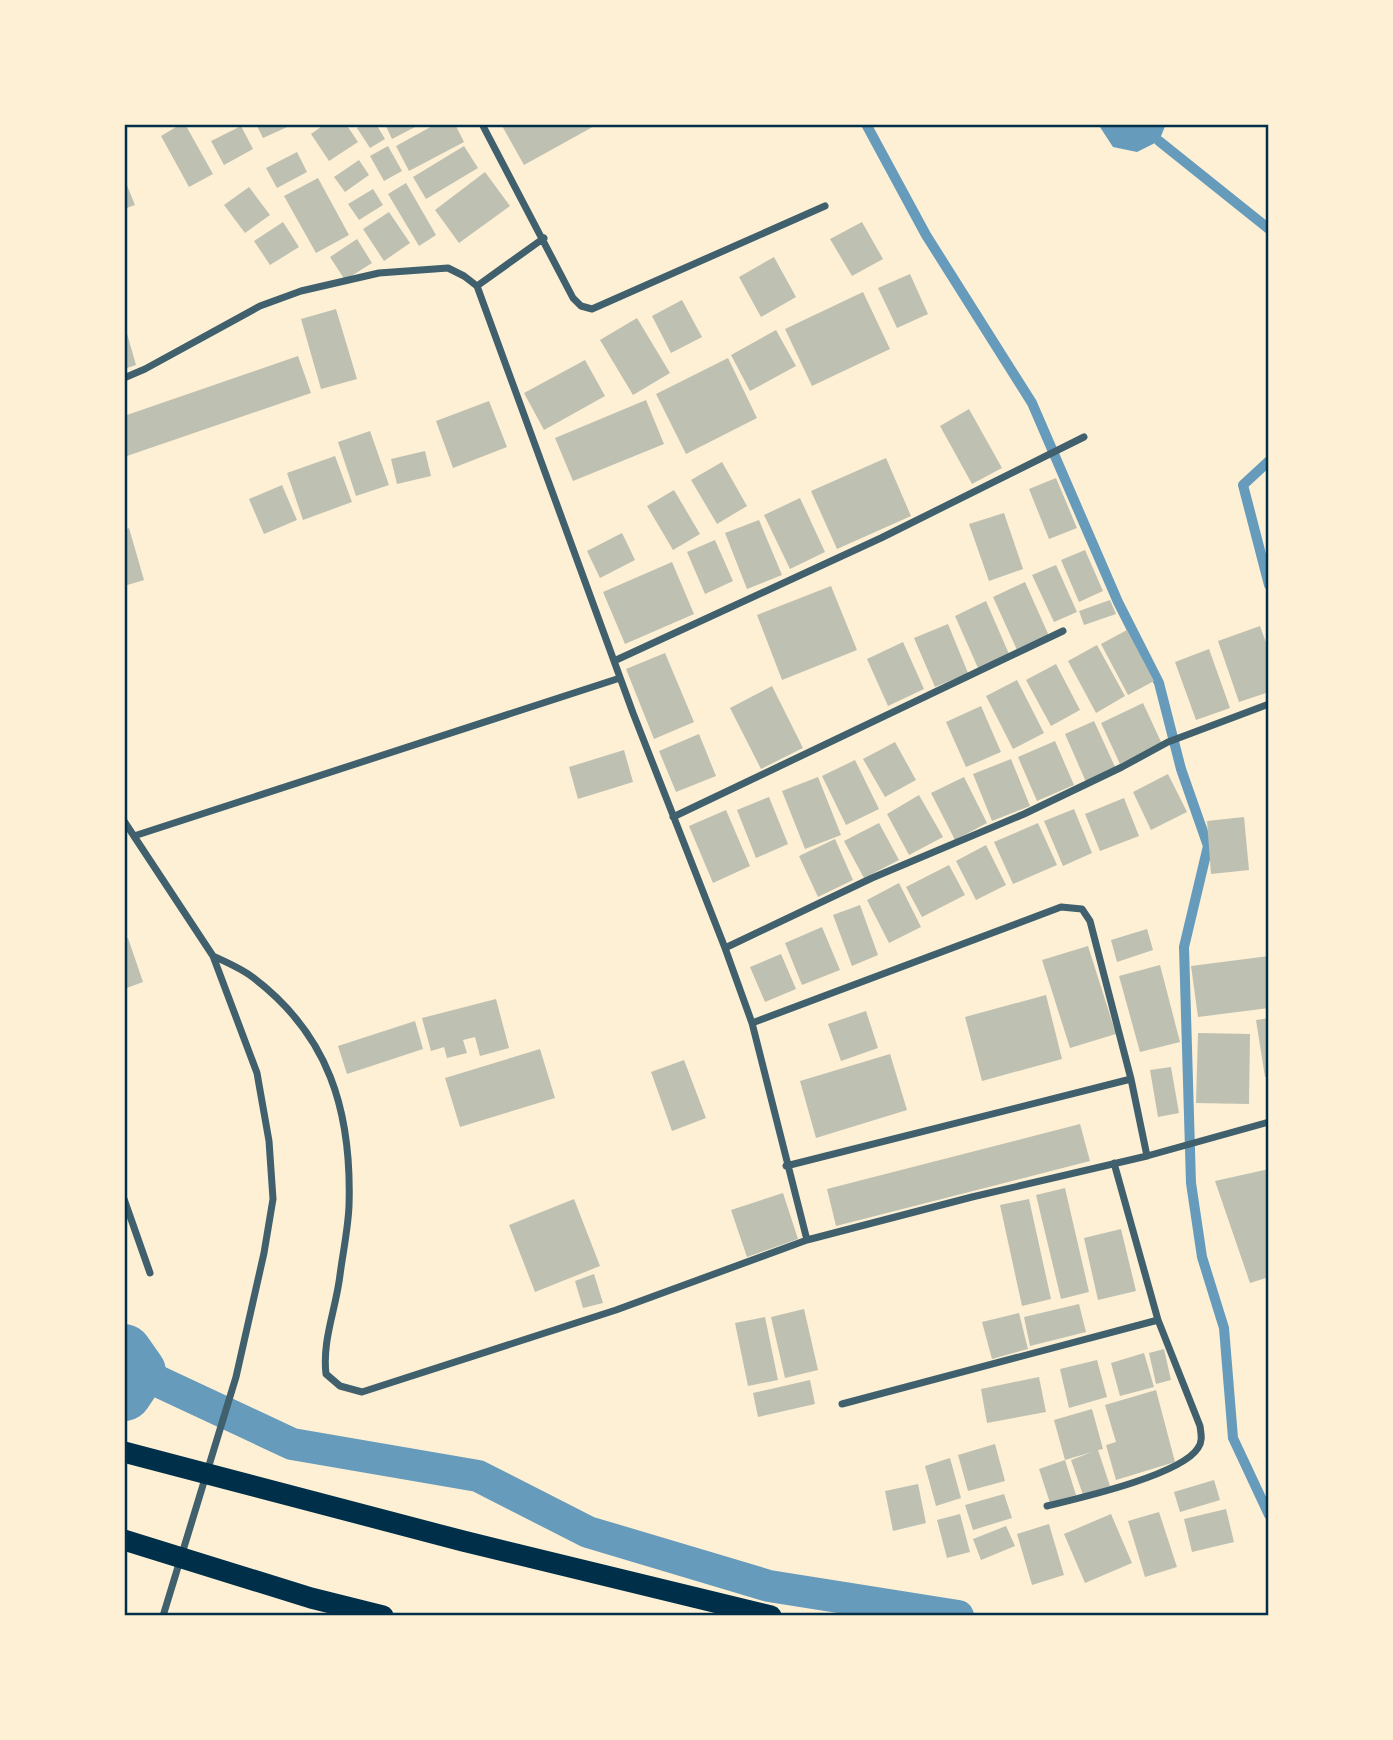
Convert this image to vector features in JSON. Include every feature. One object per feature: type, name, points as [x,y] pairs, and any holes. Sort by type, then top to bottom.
[{"type":"highway","points":[[129,1454],[463,1541],[771,1616]]},
{"type":"highway","points":[[124,1540],[311,1598],[383,1616]]},
{"type":"street","points":[[482,124],[573,298],[581,306],[592,309],[825,206]]},
{"type":"street","points":[[478,286],[544,239]]},
{"type":"street","points":[[124,378],[261,306],[301,291],[379,273],[448,268],[478,286],[620,678],[752,1023],[786,1166],[807,1240]]},
{"type":"street","points":[[614,661],[881,538],[1083,437]]},
{"type":"street","points":[[673,817],[1063,631]]},
{"type":"street","points":[[134,836],[620,678]]},
{"type":"street","points":[[725,948],[872,878],[1024,814],[1168,742],[1269,704]]},
{"type":"street","points":[[124,821],[213,956],[257,1073],[269,1141],[273,1199],[264,1253],[236,1377],[163,1616]]},
{"type":"street","points":[[752,1023],[1061,907],[1082,909],[1090,921],[1131,1079],[1147,1156]]},
{"type":"street","points":[[213,956],[249,974],[280,1000],[321,1052],[337,1093],[347,1144],[349,1207],[340,1280],[324,1357],[326,1374],[340,1386],[362,1392],[616,1310],[807,1240],[972,1197],[1147,1156],[1269,1122]]},
{"type":"street","points":[[786,1166],[1131,1079]]},
{"type":"street","points":[[1047,1506],[1116,1487],[1179,1465],[1198,1448],[1202,1439],[1200,1426],[1158,1320],[1114,1163]]},
{"type":"street","points":[[124,1199],[150,1273]]},
{"type":"street","points":[[842,1404],[1158,1320]]},
{"type":"water","points":[[1098,124],[1166,124],[1159,141],[1137,152],[1113,147]]},
{"type":"building","points":[[185,124],[213,174],[189,187],[161,136]]},
{"type":"building","points":[[256,124],[294,124],[263,138]]},
{"type":"building","points":[[325,124],[346,124],[358,142],[329,161],[311,134]]},
{"type":"building","points":[[364,124],[376,124],[385,139],[370,148],[357,128]]},
{"type":"building","points":[[385,124],[421,124],[392,139]]},
{"type":"building","points":[[436,124],[455,124],[464,142],[409,171],[396,146]]},
{"type":"building","points":[[501,124],[598,124],[524,165]]},
{"type":"building","points":[[241,126],[253,149],[224,165],[211,141]]},
{"type":"building","points":[[388,146],[402,171],[384,181],[370,156]]},
{"type":"building","points":[[464,146],[478,168],[426,199],[413,177]]},
{"type":"building","points":[[297,152],[307,172],[277,188],[266,168]]},
{"type":"building","points":[[359,160],[369,175],[345,192],[334,177]]},
{"type":"building","points":[[485,172],[510,206],[459,243],[435,210]]},
{"type":"building","points":[[124,178],[135,205],[124,209]]},
{"type":"building","points":[[318,178],[349,235],[316,253],[284,196]]},
{"type":"building","points":[[406,183],[436,235],[419,246],[388,194]]},
{"type":"building","points":[[249,187],[270,215],[245,233],[224,205]]},
{"type":"building","points":[[373,189],[383,205],[359,220],[348,204]]},
{"type":"building","points":[[389,212],[410,243],[384,261],[363,229]]},
{"type":"building","points":[[283,222],[299,247],[270,265],[254,241]]},
{"type":"building","points":[[862,222],[883,259],[852,276],[830,239]]},
{"type":"building","points":[[357,239],[372,263],[345,280],[330,257]]},
{"type":"building","points":[[774,257],[796,297],[761,317],[739,277]]},
{"type":"building","points":[[910,274],[928,314],[897,328],[878,288]]},
{"type":"building","points":[[863,292],[890,349],[812,386],[785,329]]},
{"type":"building","points":[[682,300],[702,337],[671,353],[652,316]]},
{"type":"building","points":[[336,309],[357,379],[321,389],[301,319]]},
{"type":"building","points":[[637,318],[670,373],[633,395],[600,340]]},
{"type":"building","points":[[124,323],[136,365],[124,369]]},
{"type":"building","points":[[776,330],[796,366],[750,391],[731,355]]},
{"type":"building","points":[[298,356],[311,393],[124,457],[124,416]]},
{"type":"building","points":[[728,358],[757,418],[686,454],[656,394]]},
{"type":"building","points":[[585,360],[605,396],[544,430],[524,393]]},
{"type":"building","points":[[646,400],[664,444],[573,481],[555,438]]},
{"type":"building","points":[[489,401],[507,447],[453,468],[436,421]]},
{"type":"building","points":[[969,409],[1002,468],[972,484],[940,426]]},
{"type":"building","points":[[370,431],[389,485],[356,496],[338,442]]},
{"type":"building","points":[[425,451],[431,476],[397,484],[391,459]]},
{"type":"building","points":[[335,456],[352,502],[303,520],[287,473]]},
{"type":"building","points":[[886,458],[911,516],[837,549],[811,491]]},
{"type":"building","points":[[722,462],[747,506],[717,524],[691,480]]},
{"type":"building","points":[[1056,478],[1077,528],[1049,539],[1029,489]]},
{"type":"building","points":[[282,485],[297,520],[264,534],[249,499]]},
{"type":"building","points":[[674,490],[700,534],[673,550],[647,506]]},
{"type":"building","points":[[800,498],[825,552],[790,569],[764,515]]},
{"type":"building","points":[[1004,513],[1023,569],[989,581],[969,524]]},
{"type":"building","points":[[759,520],[782,575],[747,589],[725,533]]},
{"type":"building","points":[[129,528],[144,580],[124,586],[124,530]]},
{"type":"building","points":[[622,533],[635,560],[600,578],[587,551]]},
{"type":"building","points":[[715,540],[733,581],[705,594],[687,552]]},
{"type":"building","points":[[1085,550],[1103,591],[1079,602],[1061,560]]},
{"type":"building","points":[[672,562],[694,614],[625,644],[603,592]]},
{"type":"building","points":[[1056,565],[1077,612],[1054,622],[1032,575]]},
{"type":"building","points":[[1025,582],[1049,636],[1017,650],[993,597]]},
{"type":"building","points":[[831,586],[857,650],[782,680],[757,615]]},
{"type":"building","points":[[1110,600],[1116,614],[1084,625],[1079,611]]},
{"type":"building","points":[[986,601],[1009,654],[978,668],[955,616]]},
{"type":"building","points":[[948,624],[968,673],[935,687],[914,638]]},
{"type":"building","points":[[1260,626],[1269,651],[1269,692],[1239,702],[1218,641]]},
{"type":"building","points":[[1127,630],[1154,681],[1128,695],[1101,644]]},
{"type":"building","points":[[903,642],[924,689],[888,706],[867,659]]},
{"type":"building","points":[[1097,645],[1125,696],[1096,713],[1068,661]]},
{"type":"building","points":[[1209,649],[1230,708],[1196,720],[1175,662]]},
{"type":"building","points":[[665,653],[694,722],[654,739],[626,669]]},
{"type":"building","points":[[1056,664],[1080,710],[1051,726],[1026,680]]},
{"type":"building","points":[[1017,680],[1044,733],[1013,749],[986,696]]},
{"type":"building","points":[[772,686],[803,748],[761,769],[730,708]]},
{"type":"building","points":[[1143,703],[1162,744],[1120,764],[1101,723]]},
{"type":"building","points":[[981,706],[1001,752],[966,767],[946,722]]},
{"type":"building","points":[[1094,721],[1116,769],[1086,782],[1065,734]]},
{"type":"building","points":[[699,734],[716,776],[676,792],[659,751]]},
{"type":"building","points":[[1055,741],[1074,785],[1037,801],[1018,757]]},
{"type":"building","points":[[895,742],[916,780],[885,797],[863,759]]},
{"type":"building","points":[[624,750],[633,782],[578,799],[569,767]]},
{"type":"building","points":[[1011,759],[1030,806],[992,821],[973,774]]},
{"type":"building","points":[[855,760],[879,809],[846,825],[822,776]]},
{"type":"building","points":[[1168,774],[1187,812],[1151,830],[1133,792]]},
{"type":"building","points":[[818,777],[841,835],[805,849],[782,791]]},
{"type":"building","points":[[964,777],[987,823],[955,840],[931,793]]},
{"type":"building","points":[[919,795],[943,837],[909,855],[887,814]]},
{"type":"building","points":[[769,797],[788,844],[756,858],[737,810]]},
{"type":"building","points":[[1124,798],[1139,836],[1100,851],[1085,814]]},
{"type":"building","points":[[1074,809],[1092,853],[1063,866],[1044,821]]},
{"type":"building","points":[[726,810],[750,866],[713,883],[689,826]]},
{"type":"building","points":[[1244,817],[1249,870],[1211,874],[1207,821]]},
{"type":"building","points":[[879,823],[899,860],[864,878],[844,841]]},
{"type":"building","points":[[1038,823],[1057,865],[1013,884],[994,842]]},
{"type":"building","points":[[835,839],[853,880],[818,897],[799,856]]},
{"type":"building","points":[[986,845],[1006,885],[976,900],[956,861]]},
{"type":"building","points":[[949,865],[965,895],[922,917],[906,887]]},
{"type":"building","points":[[899,883],[921,927],[889,943],[867,900]]},
{"type":"building","points":[[860,905],[878,955],[852,966],[833,915]]},
{"type":"building","points":[[822,927],[840,970],[802,985],[785,943]]},
{"type":"building","points":[[1147,929],[1153,950],[1117,962],[1111,940]]},
{"type":"building","points":[[128,938],[143,982],[124,989],[124,939]]},
{"type":"building","points":[[1088,946],[1116,1034],[1070,1048],[1042,960]]},
{"type":"building","points":[[781,954],[796,989],[765,1002],[750,967]]},
{"type":"building","points":[[1269,956],[1269,1008],[1198,1017],[1191,966]]},
{"type":"building","points":[[1160,965],[1180,1042],[1140,1052],[1119,976]]},
{"type":"building","points":[[1046,995],[1062,1059],[982,1081],[965,1017]]},
{"type":"building","points":[[496,999],[509,1048],[480,1056],[475,1037],[463,1040],[467,1053],[447,1058],[444,1047],[431,1051],[422,1018]]},
{"type":"building","points":[[866,1011],[878,1048],[841,1061],[828,1024]]},
{"type":"building","points":[[1269,1018],[1269,1076],[1265,1077],[1256,1020]]},
{"type":"building","points":[[415,1021],[423,1049],[347,1074],[338,1046]]},
{"type":"building","points":[[1198,1033],[1250,1034],[1249,1104],[1196,1103]]},
{"type":"building","points":[[540,1049],[555,1098],[460,1127],[445,1078]]},
{"type":"building","points":[[890,1054],[907,1110],[816,1138],[800,1081]]},
{"type":"building","points":[[684,1060],[706,1118],[672,1131],[651,1072]]},
{"type":"building","points":[[1171,1067],[1179,1113],[1158,1117],[1150,1070]]},
{"type":"building","points":[[1080,1124],[1090,1161],[836,1226],[827,1189]]},
{"type":"building","points":[[1269,1169],[1269,1277],[1250,1283],[1215,1181]]},
{"type":"building","points":[[1065,1188],[1089,1292],[1061,1299],[1036,1195]]},
{"type":"building","points":[[783,1193],[798,1239],[747,1257],[731,1210]]},
{"type":"building","points":[[574,1199],[600,1266],[535,1292],[509,1225]]},
{"type":"building","points":[[1029,1199],[1051,1299],[1022,1306],[1000,1205]]},
{"type":"building","points":[[1121,1229],[1136,1291],[1098,1300],[1084,1238]]},
{"type":"building","points":[[594,1274],[603,1303],[583,1308],[575,1281]]},
{"type":"building","points":[[1079,1304],[1086,1332],[1030,1346],[1024,1317]]},
{"type":"building","points":[[804,1309],[818,1370],[785,1378],[771,1317]]},
{"type":"building","points":[[1019,1313],[1028,1349],[992,1359],[982,1322]]},
{"type":"building","points":[[765,1317],[778,1380],[748,1386],[735,1323]]},
{"type":"building","points":[[1164,1349],[1171,1380],[1156,1384],[1149,1353]]},
{"type":"building","points":[[1144,1353],[1154,1387],[1120,1396],[1111,1363]]},
{"type":"building","points":[[1097,1360],[1107,1397],[1069,1408],[1060,1369]]},
{"type":"building","points":[[1039,1377],[1046,1412],[987,1423],[981,1389]]},
{"type":"building","points":[[810,1380],[815,1404],[758,1417],[753,1393]]},
{"type":"building","points":[[1156,1390],[1175,1462],[1116,1480],[1106,1445],[1116,1442],[1105,1405]]},
{"type":"building","points":[[1092,1409],[1103,1449],[1098,1450],[1110,1486],[1083,1495],[1071,1460],[1092,1452],[1065,1460],[1054,1420]]},
{"type":"building","points":[[995,1444],[1005,1481],[968,1491],[958,1455]]},
{"type":"building","points":[[950,1458],[961,1498],[936,1506],[925,1466]]},
{"type":"building","points":[[1065,1460],[1076,1495],[1050,1503],[1039,1469]]},
{"type":"building","points":[[1214,1480],[1220,1500],[1180,1512],[1174,1492]]},
{"type":"building","points":[[918,1484],[926,1523],[893,1531],[885,1491]]},
{"type":"building","points":[[1004,1494],[1012,1518],[973,1530],[965,1505]]},
{"type":"building","points":[[1226,1509],[1234,1542],[1192,1552],[1184,1519]]},
{"type":"building","points":[[1159,1512],[1177,1567],[1145,1577],[1128,1521]]},
{"type":"building","points":[[960,1514],[970,1552],[947,1558],[937,1520]]},
{"type":"building","points":[[1111,1514],[1132,1563],[1085,1583],[1064,1534]]},
{"type":"building","points":[[1049,1524],[1064,1575],[1032,1585],[1017,1534]]},
{"type":"building","points":[[1006,1526],[1015,1546],[981,1560],[973,1539]]},
{"type":"waterway","points":[[866,124],[926,235],[1032,403],[1118,602],[1159,683],[1181,769],[1208,846],[1184,947],[1191,1183],[1202,1257],[1224,1328],[1233,1438],[1269,1515]]},
{"type":"waterway","points":[[1159,141],[1269,229]]},
{"type":"waterway","points":[[1269,461],[1243,485],[1269,585]]},
{"type":"waterway","points":[[124,1352],[138,1372],[124,1393]]},
{"type":"waterway","points":[[138,1372],[292,1444],[478,1476],[588,1532],[769,1586],[958,1616]]}]
